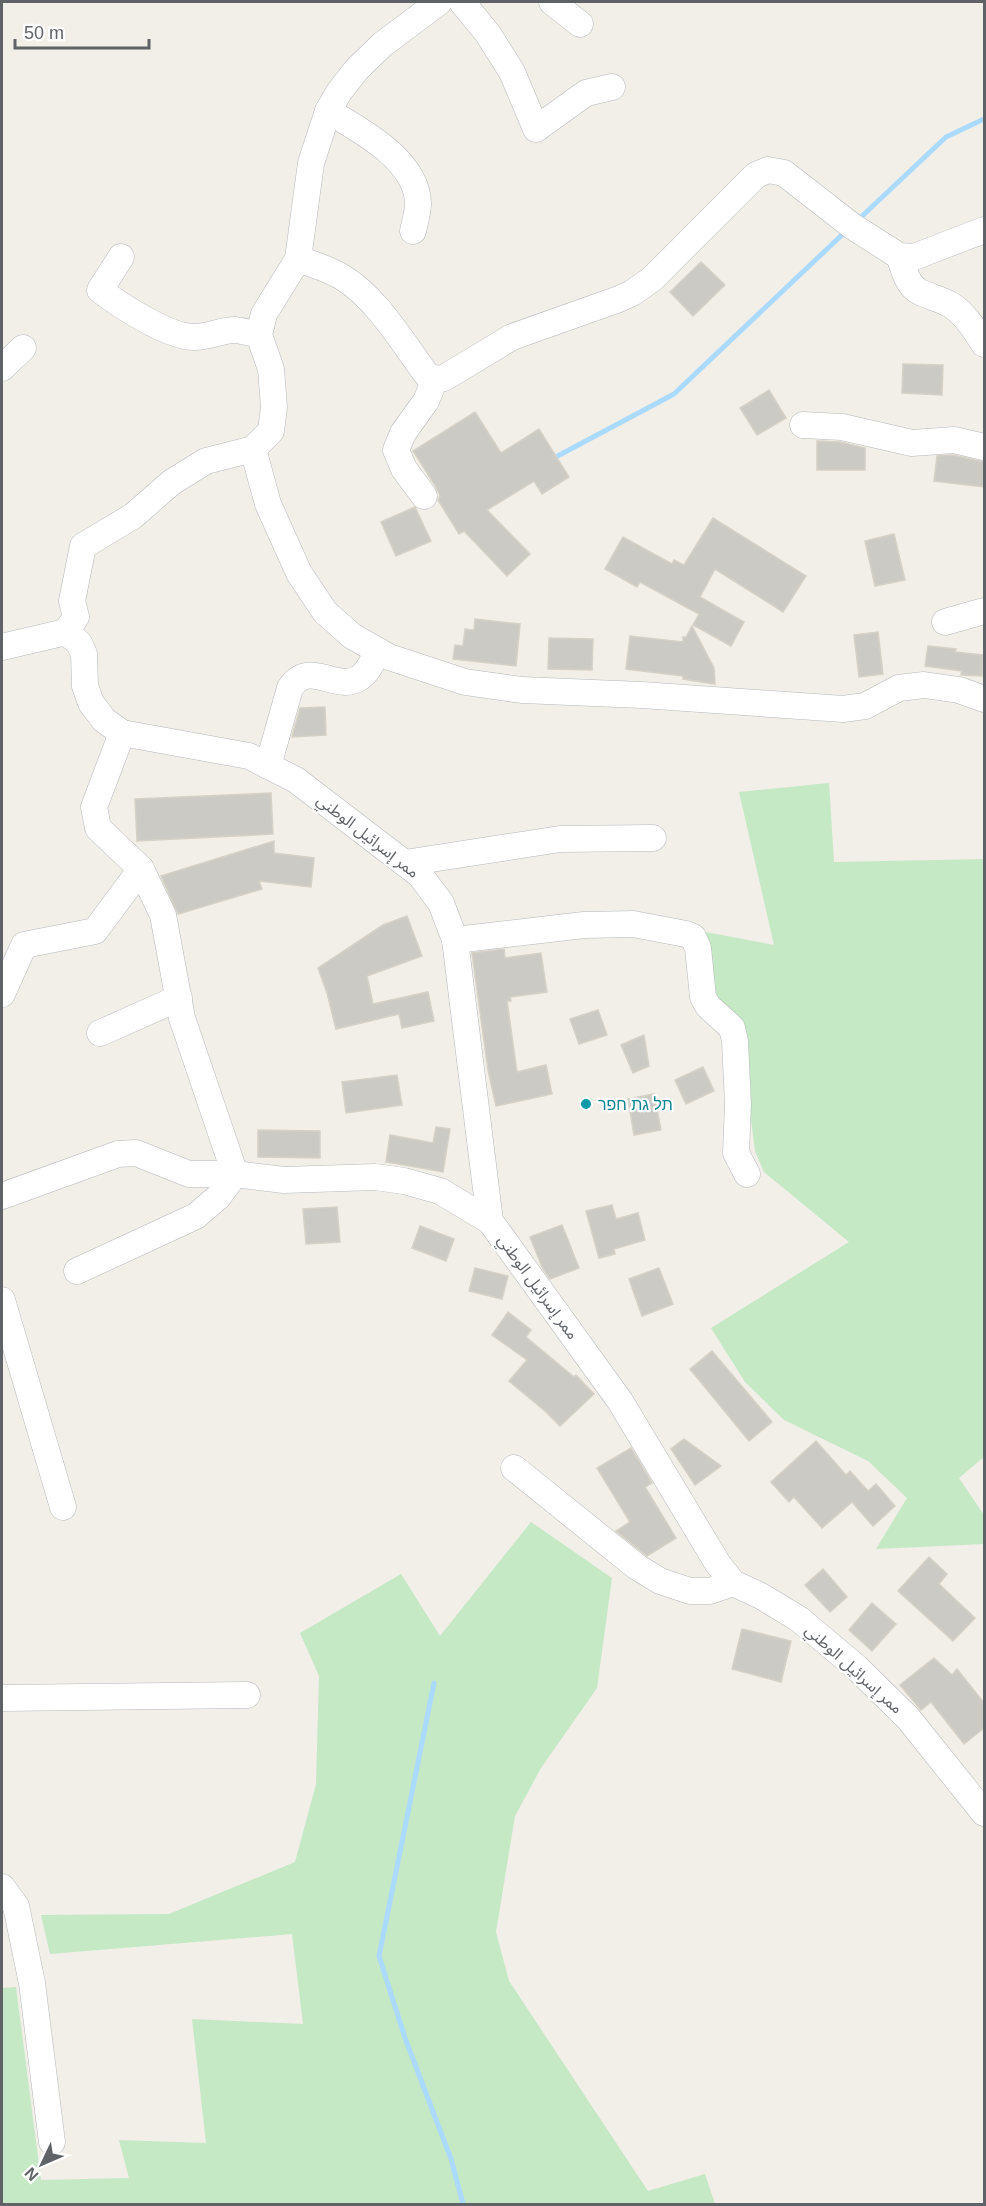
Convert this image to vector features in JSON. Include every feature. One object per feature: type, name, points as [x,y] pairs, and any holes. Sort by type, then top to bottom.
[{"type":"street","points":[[2,647],[66,632],[76,617],[72,601],[84,546],[133,516],[172,482],[206,461],[253,449],[271,431],[274,407],[271,369],[259,335],[264,315],[298,259],[311,164],[328,111],[357,69],[383,44],[439,2]]},
{"type":"street","points":[[462,2],[488,34],[512,72],[536,129],[586,93],[612,87]]},
{"type":"street","points":[[552,2],[580,24]]},
{"type":"street","points":[[328,111],[360,130],[390,152],[409,173],[418,201],[413,231]]},
{"type":"street","points":[[298,259],[341,276],[361,292],[382,314],[427,375],[435,379],[444,378],[512,337],[632,293],[652,279],[756,175],[768,170],[784,173],[852,226],[899,256],[914,257],[984,230]]},
{"type":"street","points":[[899,256],[909,282],[919,292],[931,295],[952,306],[971,324],[984,344]]},
{"type":"street","points":[[121,257],[100,290],[116,303],[145,319],[192,338],[214,336],[234,330],[259,335]]},
{"type":"street","points":[[2,368],[23,348]]},
{"type":"street","points":[[424,496],[404,469],[396,450],[403,433],[426,401],[435,379]]},
{"type":"street","points":[[803,425],[842,427],[912,443],[954,440],[984,447]]},
{"type":"street","points":[[253,449],[268,504],[299,573],[325,612],[352,636],[389,657],[465,682],[522,690],[642,695],[843,709],[865,706],[899,688],[924,685],[958,690],[984,699]]},
{"type":"street","points":[[945,622],[984,611]]},
{"type":"street","name":"ممر إسرائيل الوطني","points":[[66,632],[79,643],[84,654],[84,686],[91,703],[104,720],[122,733],[249,756],[296,780],[420,875],[441,903],[455,940],[490,1221],[620,1401],[718,1564],[733,1583],[761,1596],[799,1620],[856,1667],[908,1718],[984,1813]]},
{"type":"street","points":[[268,766],[290,688],[296,678],[307,675],[346,681],[358,679],[368,669],[378,651]]},
{"type":"street","points":[[122,733],[94,807],[98,828],[141,870],[163,915],[182,1018],[235,1174]]},
{"type":"street","points":[[405,863],[560,839],[653,838]]},
{"type":"street","points":[[2,994],[24,945],[95,931],[141,870]]},
{"type":"street","points":[[455,940],[584,925],[633,924],[686,934],[693,938],[698,948],[703,997],[708,1006],[732,1028],[735,1041],[738,1105],[736,1153],[747,1174]]},
{"type":"street","points":[[100,1033],[179,998]]},
{"type":"street","points":[[2,1196],[118,1154],[136,1153],[189,1174],[235,1174],[284,1180],[375,1177],[405,1181],[440,1191],[490,1221]]},
{"type":"street","points":[[77,1270],[196,1216],[218,1197],[235,1174]]},
{"type":"street","points":[[2,1300],[63,1507]]},
{"type":"street","points":[[514,1468],[637,1567],[660,1581],[690,1591],[710,1591],[733,1583]]},
{"type":"street","points":[[2,1698],[247,1695]]},
{"type":"street","points":[[2,1887],[16,1906],[32,1983],[52,2142]]},
{"type":"green space","points":[[829,783],[834,862],[984,859],[984,1457],[959,1478],[984,1515],[984,1544],[876,1549],[907,1498],[868,1461],[784,1420],[745,1382],[711,1328],[849,1242],[764,1172],[755,1151],[738,1018],[710,996],[700,931],[774,945],[739,792]]},
{"type":"green space","points":[[531,1522],[612,1578],[597,1688],[541,1768],[515,1816],[496,1932],[509,1981],[648,2191],[705,2174],[715,2204],[2,2204],[2,1988],[16,1987],[41,2180],[129,2178],[119,2140],[206,2143],[192,2019],[303,2024],[292,1934],[50,1954],[41,1915],[169,1914],[295,1862],[316,1784],[319,1676],[300,1633],[401,1574],[440,1636]]},
{"type":"building","points":[[701,262],[725,285],[693,316],[670,292]]},
{"type":"building","points":[[903,364],[943,365],[942,395],[902,393]]},
{"type":"building","points":[[769,390],[786,418],[757,435],[740,408]]},
{"type":"building","points":[[475,412],[501,453],[539,429],[569,477],[542,494],[534,481],[487,510],[530,554],[507,576],[464,531],[459,534],[438,500],[440,496],[436,487],[413,451]]},
{"type":"building","points":[[817,441],[840,442],[865,448],[865,470],[817,470]]},
{"type":"building","points":[[953,455],[984,462],[984,487],[934,481],[937,456]]},
{"type":"building","points":[[415,507],[431,541],[396,556],[381,522]]},
{"type":"building","points":[[713,518],[806,576],[783,612],[715,569],[700,597],[744,622],[731,646],[693,625],[699,614],[640,582],[637,587],[605,569],[623,537],[672,564],[674,560],[684,565]]},
{"type":"building","points":[[894,534],[905,580],[875,586],[865,541]]},
{"type":"building","points":[[475,619],[520,624],[516,666],[453,659],[455,645],[463,646],[465,629],[474,630]]},
{"type":"building","points":[[692,626],[714,668],[715,684],[683,679],[683,676],[626,669],[630,636],[683,642],[683,637],[686,637]]},
{"type":"building","points":[[878,632],[883,674],[859,677],[854,635]]},
{"type":"building","points":[[549,638],[593,639],[592,670],[548,669]]},
{"type":"building","points":[[928,646],[983,655],[982,676],[961,675],[962,671],[925,666]]},
{"type":"building","points":[[325,707],[326,735],[292,737],[300,708]]},
{"type":"building","points":[[271,793],[273,834],[137,841],[135,799]]},
{"type":"building","points":[[274,841],[274,853],[314,858],[311,887],[259,881],[262,889],[178,914],[161,876]]},
{"type":"building","points":[[407,916],[422,956],[367,976],[373,1004],[428,992],[434,1021],[402,1028],[399,1014],[336,1029],[318,968],[383,925]]},
{"type":"building","points":[[504,949],[505,958],[541,953],[547,992],[510,997],[511,1001],[507,1001],[517,1072],[546,1065],[552,1094],[496,1106],[488,1070],[472,953]]},
{"type":"building","points":[[598,1010],[607,1035],[579,1044],[570,1019]]},
{"type":"building","points":[[644,1035],[649,1066],[633,1073],[621,1045]]},
{"type":"building","points":[[703,1067],[714,1091],[686,1104],[675,1080]]},
{"type":"building","points":[[397,1075],[402,1105],[346,1113],[342,1082]]},
{"type":"building","points":[[654,1094],[661,1130],[634,1135],[628,1099]]},
{"type":"building","points":[[436,1127],[450,1129],[443,1172],[386,1162],[390,1135],[433,1143]]},
{"type":"building","points":[[258,1130],[320,1131],[320,1158],[258,1157]]},
{"type":"building","points":[[612,1205],[616,1219],[638,1213],[645,1240],[614,1249],[615,1254],[599,1258],[586,1211]]},
{"type":"building","points":[[337,1207],[340,1242],[306,1244],[303,1209]]},
{"type":"building","points":[[562,1225],[579,1268],[550,1279],[542,1267],[530,1237]]},
{"type":"building","points":[[420,1226],[454,1239],[446,1261],[412,1248]]},
{"type":"building","points":[[475,1268],[508,1276],[502,1299],[469,1291]]},
{"type":"building","points":[[659,1268],[673,1304],[642,1316],[629,1279]]},
{"type":"building","points":[[508,1312],[531,1330],[526,1337],[574,1377],[576,1375],[594,1394],[560,1426],[509,1381],[527,1360],[492,1335]]},
{"type":"building","points":[[712,1351],[772,1422],[749,1441],[690,1369]]},
{"type":"building","points":[[684,1439],[721,1466],[695,1485],[671,1449]]},
{"type":"building","points":[[816,1441],[846,1475],[850,1471],[868,1491],[876,1484],[895,1506],[873,1526],[852,1502],[822,1528],[794,1497],[789,1502],[771,1482]]},
{"type":"building","points":[[631,1448],[652,1483],[645,1487],[676,1538],[647,1556],[616,1531],[630,1522],[597,1468]]},
{"type":"building","points":[[929,1557],[947,1574],[939,1584],[975,1618],[953,1641],[898,1591]]},
{"type":"building","points":[[823,1569],[847,1597],[830,1612],[805,1585]]},
{"type":"building","points":[[872,1603],[896,1624],[872,1651],[849,1630]]},
{"type":"building","points":[[742,1629],[791,1641],[781,1682],[732,1669]]},
{"type":"building","points":[[934,1658],[952,1675],[957,1669],[984,1703],[984,1728],[964,1744],[931,1702],[921,1710],[900,1685]]},
{"type":"waterway","points":[[859,219],[946,137],[984,119]]},
{"type":"waterway","points":[[552,459],[674,394],[845,232]]},
{"type":"waterway","points":[[434,1683],[379,1956],[405,2038],[451,2159],[463,2204]]},
{"type":"place","name":"תל גת חפר","points":[[586,1104]]}]
